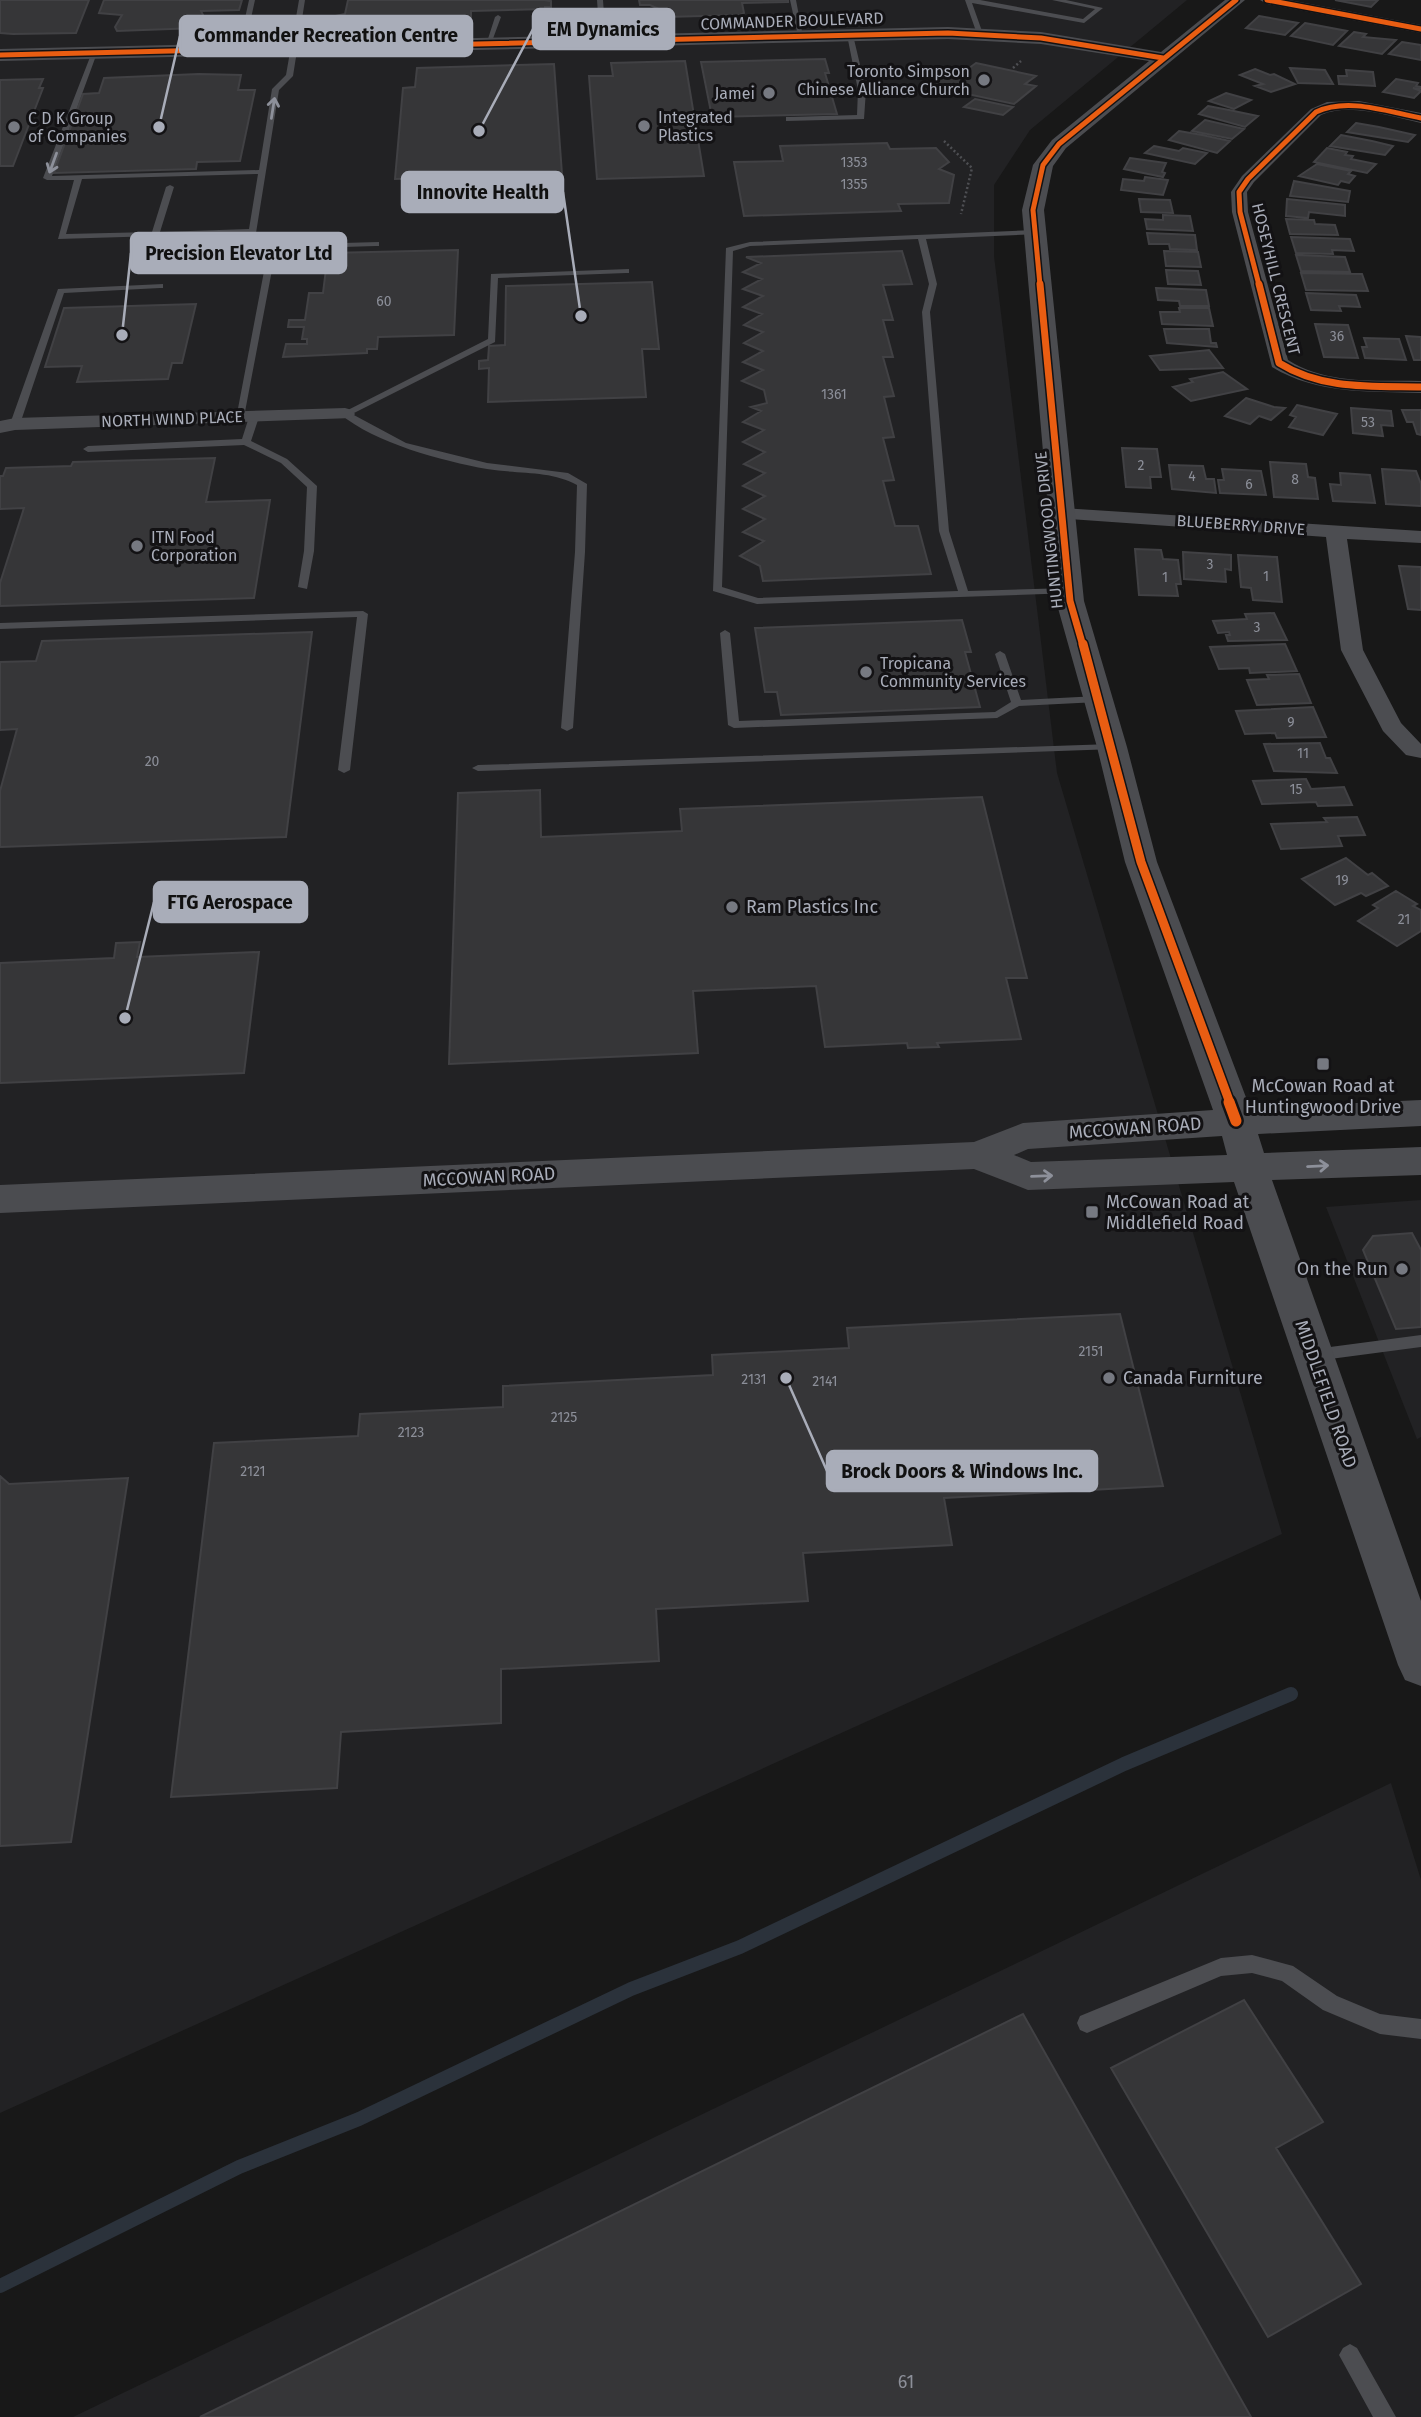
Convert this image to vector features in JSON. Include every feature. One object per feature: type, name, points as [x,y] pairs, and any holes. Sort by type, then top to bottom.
[{"type":"street","name":"HUNTINGWOOD DRIVE","points":[[1236,0],[1059,144],[1043,165],[1033,210],[1069,591],[1141,862],[1236,1121]]},
{"type":"street","points":[[1267,0],[1413,24]]},
{"type":"street","name":"COMMANDER BOULEVARD","points":[[0,55],[980,34],[1041,38],[1163,58]]},
{"type":"street","name":"HOSEYHILL CRESCENT","points":[[1421,118],[1359,106],[1327,107],[1316,112],[1295,132],[1248,178],[1240,192],[1240,212],[1279,363],[1291,373],[1323,382],[1421,387]]},
{"type":"street","name":"NORTH WIND PLACE","points":[[8,425],[345,414]]},
{"type":"street","name":"BLUEBERRY DRIVE","points":[[1062,514],[1421,537]]},
{"type":"street","points":[[1336,532],[1352,650],[1391,726],[1419,756]]},
{"type":"street","name":"MCCOWAN ROAD","points":[[0,1199],[978,1155],[1023,1136],[1236,1121],[1421,1113]]},
{"type":"street","name":"MIDDLEFIELD ROAD","points":[[1236,1121],[1312,1355],[1421,1665]]},
{"type":"street","name":"MCCOWAN ROAD","points":[[978,1155],[1028,1176],[1250,1170],[1421,1161]]},
{"type":"lane","points":[[241,50],[252,0]]},
{"type":"lane","points":[[79,177],[61,237],[253,232],[276,89],[289,76],[302,0]]},
{"type":"lane","points":[[600,0],[603,42]]},
{"type":"lane","points":[[793,0],[801,36]]},
{"type":"lane","points":[[980,34],[968,0],[1084,21],[1100,8],[1055,0]]},
{"type":"lane","points":[[488,44],[498,17]]},
{"type":"lane","points":[[789,119],[861,117],[862,90],[849,35]]},
{"type":"lane","points":[[94,53],[47,178],[263,172]]},
{"type":"lane","points":[[155,234],[170,187]]},
{"type":"lane","points":[[1035,232],[750,244],[729,250],[718,589],[757,601],[1069,591]]},
{"type":"lane","points":[[922,237],[933,284],[926,312],[944,531],[964,594]]},
{"type":"lane","points":[[246,442],[246,417],[272,247],[376,244]]},
{"type":"lane","points":[[345,414],[492,340],[494,276],[626,271]]},
{"type":"lane","points":[[8,425],[61,291],[160,286]]},
{"type":"lane","points":[[345,414],[402,445],[488,466],[568,476],[582,484],[580,552],[567,728]]},
{"type":"lane","points":[[88,449],[246,442],[284,461],[312,486],[309,551],[303,587]]},
{"type":"lane","points":[[0,626],[363,614],[344,770]]},
{"type":"lane","points":[[725,633],[734,725],[997,715],[1017,703],[1098,699]]},
{"type":"lane","points":[[1000,654],[1017,703]]},
{"type":"lane","points":[[478,768],[1112,747]]},
{"type":"lane","points":[[1312,1355],[1421,1341]]},
{"type":"lane","points":[[1087,2023],[1221,1967],[1252,1964],[1286,1973],[1330,2003],[1380,2024],[1421,2029]]},
{"type":"lane","points":[[1350,2356],[1385,2417]]},
{"type":"path","points":[[944,141],[972,168],[961,214]]},
{"type":"shaded area","points":[[0,0],[1187,0],[1030,130],[994,185],[994,256],[1057,773],[1282,1534],[0,2113]]},
{"type":"shaded area","points":[[1421,1200],[1421,1437],[1417,1439],[1326,1207]]},
{"type":"shaded area","points":[[1391,1783],[1421,1880],[1421,2417],[73,2417]]},
{"type":"building","points":[[0,0],[89,0],[76,33],[13,34],[0,33]]},
{"type":"building","points":[[104,0],[242,0],[239,10],[201,11],[203,15],[197,28],[117,31],[115,27],[122,15],[99,13]]},
{"type":"building","points":[[348,0],[544,0],[551,1],[551,7],[471,11],[471,22],[344,25],[329,22],[330,17],[345,14]]},
{"type":"building","points":[[639,0],[788,2],[742,3],[744,13],[740,15],[665,17],[659,16],[659,9],[640,5]]},
{"type":"building","points":[[1335,0],[1378,0],[1371,7]]},
{"type":"building","points":[[1259,16],[1298,23],[1285,35],[1246,28]]},
{"type":"building","points":[[1305,23],[1347,31],[1333,45],[1291,36]]},
{"type":"building","points":[[1354,32],[1366,34],[1363,37],[1396,40],[1382,54],[1339,46]]},
{"type":"building","points":[[1402,42],[1421,45],[1421,60],[1389,54]]},
{"type":"building","name":"Jamei","points":[[825,59],[829,73],[825,73],[837,114],[712,117],[701,62]]},
{"type":"building","name":"Integrated Plastics","points":[[685,61],[704,176],[597,179],[589,76],[613,76],[611,63]]},
{"type":"building","name":"Toronto Simpson Chinese Alliance Church","points":[[976,63],[1036,76],[1025,84],[1036,86],[1014,104],[930,86],[953,69],[965,71]]},
{"type":"building","points":[[554,64],[562,174],[395,179],[403,88],[415,87],[417,68]]},
{"type":"building","points":[[1290,68],[1325,70],[1333,84],[1298,83]]},
{"type":"building","points":[[1255,69],[1295,84],[1271,92],[1255,86],[1263,84],[1240,75]]},
{"type":"building","points":[[1346,70],[1373,72],[1375,86],[1339,84],[1338,76],[1347,76]]},
{"type":"building","points":[[241,75],[238,90],[255,90],[240,161],[197,162],[196,169],[54,173],[83,94],[99,93],[104,78]]},
{"type":"building","name":"C D K Group of Companies","points":[[43,79],[39,88],[43,88],[13,166],[0,166],[0,80]]},
{"type":"building","points":[[1396,79],[1418,83],[1416,86],[1421,87],[1420,89],[1413,88],[1421,91],[1414,98],[1383,92]]},
{"type":"building","points":[[1226,93],[1251,100],[1234,109],[1209,101]]},
{"type":"building","points":[[975,99],[1013,107],[1003,115],[964,107]]},
{"type":"building","points":[[1208,106],[1258,116],[1245,127],[1199,114]]},
{"type":"building","points":[[1205,120],[1244,129],[1232,139],[1192,131]]},
{"type":"building","points":[[1356,123],[1415,135],[1408,142],[1347,132]]},
{"type":"building","points":[[1179,131],[1230,141],[1217,153],[1169,140]]},
{"type":"building","points":[[1341,135],[1393,146],[1385,155],[1330,146]]},
{"type":"building","points":[[887,143],[890,149],[936,148],[949,162],[939,169],[954,175],[949,203],[898,204],[901,211],[744,216],[734,162],[783,161],[780,146]]},
{"type":"building","points":[[1154,146],[1207,153],[1195,164],[1145,153]]},
{"type":"building","points":[[1327,148],[1347,152],[1345,155],[1353,156],[1351,159],[1376,164],[1367,173],[1314,162]]},
{"type":"building","points":[[1130,158],[1166,163],[1163,177],[1124,169]]},
{"type":"building","points":[[1317,164],[1351,171],[1348,174],[1355,176],[1349,183],[1341,181],[1338,185],[1299,176]]},
{"type":"building","points":[[1145,177],[1168,180],[1163,195],[1121,190],[1123,179],[1144,181]]},
{"type":"building","points":[[1294,181],[1350,191],[1348,202],[1290,196]]},
{"type":"building","points":[[1139,199],[1170,200],[1173,213],[1141,212]]},
{"type":"building","points":[[1287,199],[1345,205],[1345,216],[1309,212],[1308,218],[1286,216]]},
{"type":"building","points":[[1163,215],[1190,216],[1193,231],[1147,229],[1145,219],[1163,220]]},
{"type":"building","points":[[1286,219],[1314,220],[1315,224],[1335,225],[1338,235],[1290,234]]},
{"type":"building","points":[[1147,233],[1195,235],[1197,250],[1170,249],[1169,244],[1149,244]]},
{"type":"building","points":[[1291,237],[1350,239],[1354,251],[1332,250],[1333,254],[1296,253]]},
{"type":"building","points":[[458,250],[454,335],[378,337],[377,349],[367,349],[367,353],[283,357],[286,344],[307,344],[307,339],[302,339],[304,327],[288,327],[289,320],[305,320],[309,293],[323,293],[328,253]]},
{"type":"building","points":[[902,251],[912,284],[883,285],[893,320],[883,320],[893,357],[883,357],[894,396],[884,397],[894,437],[883,438],[894,480],[883,481],[895,526],[918,526],[931,574],[763,581],[760,566],[740,556],[764,541],[743,532],[765,519],[743,509],[765,496],[743,486],[765,473],[744,464],[765,452],[743,442],[764,430],[743,422],[761,411],[751,407],[767,403],[764,390],[742,381],[763,370],[743,362],[763,351],[744,343],[763,332],[744,325],[762,314],[743,307],[763,296],[743,289],[762,279],[743,272],[761,263],[746,257]]},
{"type":"building","points":[[1164,251],[1198,252],[1201,267],[1166,266]]},
{"type":"building","points":[[1296,255],[1345,257],[1350,272],[1301,271]]},
{"type":"building","points":[[1166,270],[1198,271],[1201,285],[1168,284]]},
{"type":"building","points":[[1301,273],[1362,274],[1368,291],[1306,290]]},
{"type":"building","points":[[652,282],[659,349],[642,349],[646,397],[488,402],[489,368],[479,369],[479,361],[488,360],[489,346],[505,345],[506,286]]},
{"type":"building","points":[[1156,288],[1206,290],[1209,306],[1180,306],[1179,301],[1158,300]]},
{"type":"building","points":[[1306,293],[1356,295],[1360,307],[1339,306],[1341,311],[1311,310]]},
{"type":"building","points":[[196,304],[182,363],[172,363],[168,379],[77,382],[82,366],[45,367],[64,308]]},
{"type":"building","points":[[1179,308],[1209,308],[1213,326],[1162,324],[1160,312],[1180,312]]},
{"type":"building","points":[[1315,324],[1348,325],[1358,358],[1324,357]]},
{"type":"building","points":[[1164,329],[1209,329],[1211,343],[1216,343],[1217,347],[1167,343]]},
{"type":"building","points":[[1406,336],[1421,337],[1421,360],[1414,360]]},
{"type":"building","points":[[1364,338],[1399,339],[1406,360],[1365,358],[1362,347],[1367,347]]},
{"type":"building","points":[[1209,350],[1223,368],[1160,370],[1150,356]]},
{"type":"building","points":[[1223,372],[1247,389],[1191,401],[1173,387],[1193,382],[1190,379]]},
{"type":"building","points":[[1246,398],[1285,408],[1271,420],[1259,416],[1250,424],[1225,416]]},
{"type":"building","points":[[1297,405],[1337,414],[1323,435],[1289,427],[1296,417],[1290,415]]},
{"type":"building","points":[[1351,408],[1391,411],[1393,426],[1381,425],[1383,436],[1353,433]]},
{"type":"building","points":[[1402,410],[1421,410],[1421,435],[1417,434],[1413,422],[1407,422]]},
{"type":"building","points":[[1122,448],[1157,449],[1161,477],[1150,477],[1151,488],[1126,487]]},
{"type":"building","name":"ITN Food Corporation","points":[[215,458],[206,502],[270,500],[254,598],[0,606],[0,583],[24,508],[0,509],[0,476],[3,476],[6,468],[71,466],[73,462]]},
{"type":"building","points":[[1270,462],[1306,464],[1308,477],[1315,478],[1318,499],[1274,497]]},
{"type":"building","points":[[1169,465],[1203,466],[1206,479],[1214,479],[1216,493],[1172,489]]},
{"type":"building","points":[[1222,469],[1261,471],[1266,495],[1220,493],[1218,480],[1224,480]]},
{"type":"building","points":[[1382,469],[1416,471],[1421,484],[1421,506],[1386,504]]},
{"type":"building","points":[[1340,473],[1370,475],[1375,503],[1333,501],[1330,484],[1341,485]]},
{"type":"building","points":[[1135,549],[1161,550],[1163,559],[1178,560],[1181,584],[1176,584],[1178,596],[1139,595]]},
{"type":"building","points":[[1183,552],[1231,555],[1231,570],[1225,569],[1226,582],[1184,579]]},
{"type":"building","points":[[1238,555],[1277,557],[1282,602],[1253,600],[1251,588],[1241,587]]},
{"type":"building","points":[[1399,566],[1421,567],[1421,610],[1408,609]]},
{"type":"building","points":[[1274,613],[1287,640],[1228,641],[1226,635],[1230,635],[1229,632],[1218,633],[1213,621],[1247,619],[1245,614]]},
{"type":"building","name":"Tropicana Community Services","points":[[962,620],[971,652],[965,652],[980,707],[781,715],[777,692],[765,692],[755,628]]},
{"type":"building","points":[[312,632],[286,837],[0,847],[0,791],[17,729],[0,730],[0,662],[36,661],[42,641]]},
{"type":"building","points":[[1285,644],[1297,671],[1250,673],[1249,668],[1219,669],[1210,647]]},
{"type":"building","points":[[1299,674],[1311,703],[1257,705],[1247,680],[1269,679],[1267,675]]},
{"type":"building","points":[[1313,707],[1326,737],[1277,738],[1275,733],[1245,734],[1236,711]]},
{"type":"building","points":[[1320,743],[1326,758],[1330,758],[1337,773],[1274,771],[1264,744]]},
{"type":"building","points":[[1306,779],[1311,789],[1344,787],[1352,805],[1318,806],[1316,802],[1262,804],[1253,781]]},
{"type":"building","name":"Ram Plastics Inc","points":[[540,790],[541,837],[682,831],[680,809],[982,797],[1027,978],[1006,978],[1021,1039],[937,1043],[939,1047],[908,1048],[907,1043],[825,1047],[816,986],[693,991],[698,1053],[449,1064],[458,793]]},
{"type":"building","points":[[1357,817],[1365,835],[1338,836],[1342,846],[1281,849],[1271,824],[1327,822],[1324,818]]},
{"type":"building","points":[[1346,858],[1388,886],[1366,896],[1361,893],[1335,905],[1302,879]]},
{"type":"building","points":[[1396,891],[1417,904],[1413,906],[1421,910],[1421,931],[1397,946],[1358,921],[1378,908],[1373,905]]},
{"type":"building","points":[[140,942],[137,957],[259,952],[244,1073],[0,1083],[0,963],[114,958],[116,943]]},
{"type":"building","points":[[1412,1233],[1421,1250],[1421,1327],[1396,1329],[1363,1250],[1373,1236]]},
{"type":"building","points":[[1120,1314],[1163,1486],[944,1498],[952,1545],[803,1553],[808,1601],[656,1609],[659,1661],[501,1669],[501,1723],[341,1732],[337,1788],[171,1797],[214,1443],[358,1436],[360,1414],[503,1407],[503,1386],[713,1375],[712,1355],[849,1348],[847,1328]]},
{"type":"building","points":[[0,1476],[9,1484],[128,1478],[71,1842],[0,1846]]},
{"type":"building","points":[[1244,2000],[1323,2122],[1276,2148],[1361,2284],[1268,2337],[1111,2068]]},
{"type":"building","points":[[1023,2014],[1251,2417],[200,2417]]},
{"type":"waterway","points":[[0,2286],[239,2167],[359,2119],[631,1989],[740,1947],[1124,1764],[1291,1694]]},
{"type":"cycle path","points":[[1236,0],[1059,144],[1043,165],[1033,210],[1070,601],[1112,747],[1141,862],[1236,1121]]},
{"type":"cycle path","points":[[1267,0],[1421,29]]},
{"type":"cycle path","points":[[0,55],[948,33],[1041,38],[1163,58]]},
{"type":"cycle path","points":[[1421,118],[1359,106],[1327,107],[1316,112],[1248,179],[1239,192],[1240,212],[1279,363],[1310,379],[1328,383],[1421,387]]},
{"type":"place","name":"Toronto Simpson Chinese Alliance Church","points":[[984,80]]},
{"type":"place","name":"Jamei","points":[[769,93]]},
{"type":"place","name":"Integrated Plastics","points":[[644,126]]},
{"type":"place","name":"C D K Group of Companies","points":[[14,127]]},
{"type":"place","name":"Commander Recreation Centre","points":[[159,127]]},
{"type":"place","name":"EM Dynamics","points":[[479,131]]},
{"type":"place","name":"Innovite Health","points":[[581,316]]},
{"type":"place","name":"Precision Elevator Ltd","points":[[122,335]]},
{"type":"place","name":"ITN Food Corporation","points":[[137,546]]},
{"type":"place","name":"Tropicana Community Services","points":[[866,672]]},
{"type":"place","name":"Ram Plastics Inc","points":[[732,907]]},
{"type":"place","name":"FTG Aerospace","points":[[125,1018]]},
{"type":"place","name":"McCowan Road at Huntingwood Drive","points":[[1323,1064]]},
{"type":"place","name":"McCowan Road at Middlefield Road","points":[[1092,1212]]},
{"type":"place","name":"On the Run","points":[[1402,1269]]},
{"type":"place","name":"Brock Doors & Windows Inc.","points":[[786,1378]]},
{"type":"place","name":"Canada Furniture","points":[[1109,1378]]}]
